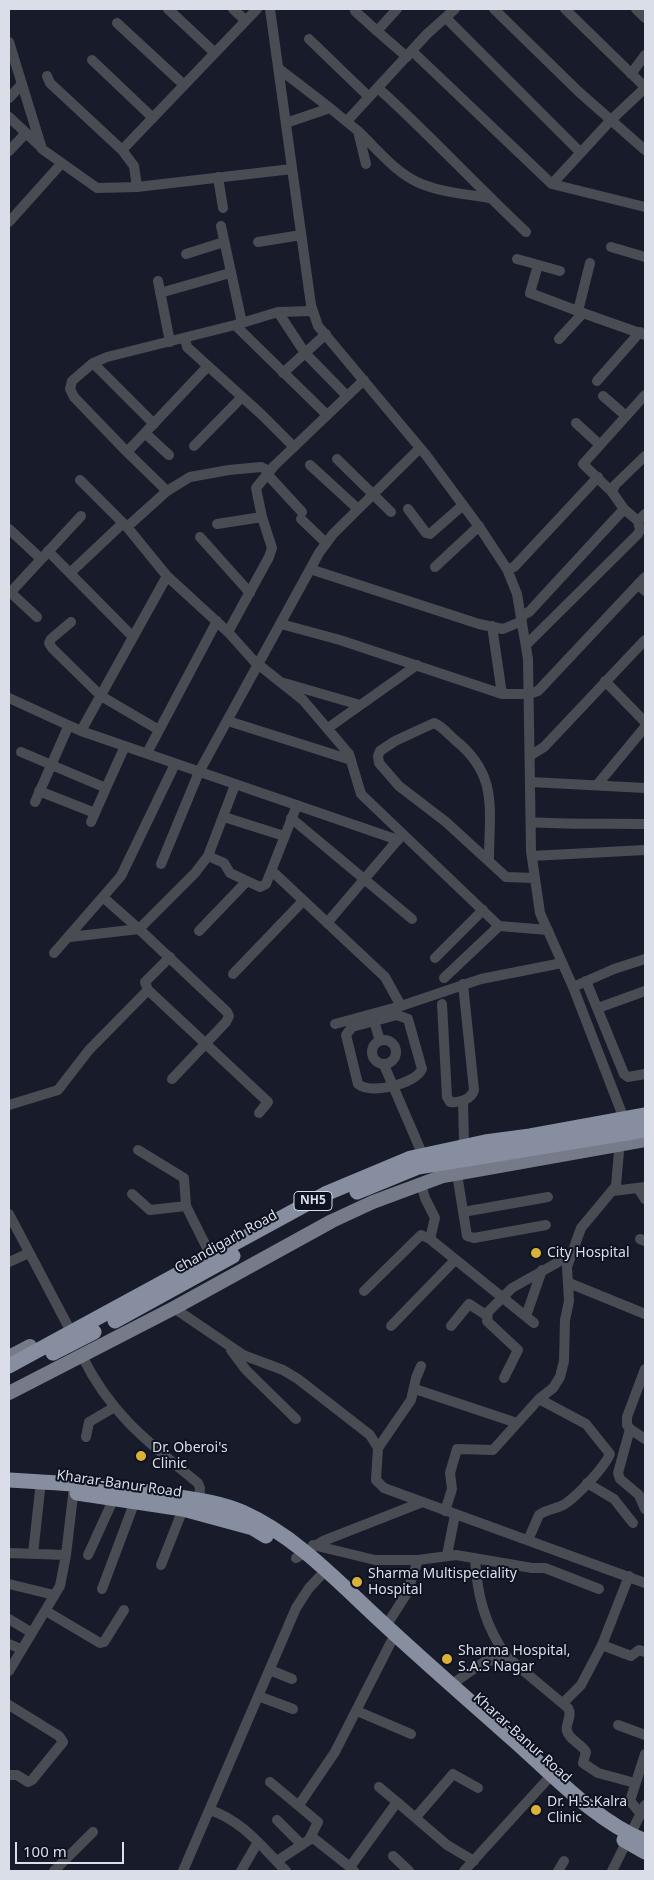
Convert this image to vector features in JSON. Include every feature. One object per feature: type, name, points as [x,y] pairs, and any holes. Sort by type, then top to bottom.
[{"type":"highway","name":"NH5","points":[[9,1366],[325,1194],[411,1158],[485,1142],[530,1136],[645,1115]]},
{"type":"highway","name":"Chandigarh Road","points":[[9,1376],[163,1296],[324,1204],[418,1167],[645,1130]]},
{"type":"highway","points":[[9,1480],[74,1489],[106,1486],[199,1499],[242,1512],[271,1528],[304,1551]]},
{"type":"highway","name":"Kharar-Banur Road","points":[[9,1488],[40,1490],[74,1489],[114,1498],[183,1509],[253,1528],[304,1551],[322,1574],[391,1642],[577,1809],[629,1838],[645,1852]]},
{"type":"highway","points":[[322,1574],[386,1626],[572,1792],[629,1838],[645,1840]]},
{"type":"main road","points":[[9,1357],[296,1203],[389,1160],[464,1142],[645,1110]]},
{"type":"main road","points":[[9,1393],[174,1308],[332,1221],[374,1202],[421,1184],[457,1174],[645,1140]]},
{"type":"main road","points":[[158,1277],[174,1308]]},
{"type":"street","points":[[168,9],[215,53]]},
{"type":"street","points":[[233,9],[245,20]]},
{"type":"street","points":[[122,150],[183,84],[257,9]]},
{"type":"street","points":[[269,9],[313,311],[318,326],[420,448],[479,526],[507,569],[516,594],[526,645],[531,755],[532,856],[540,913],[573,987],[622,1114],[618,1181],[612,1191],[587,1219],[571,1254],[567,1273],[569,1283],[565,1324],[566,1345],[560,1377],[553,1388],[539,1399],[493,1450],[460,1447],[457,1449],[450,1473],[452,1489],[445,1511]]},
{"type":"street","points":[[377,31],[397,9]]},
{"type":"street","points":[[348,121],[409,54],[455,9]]},
{"type":"street","points":[[494,9],[610,121],[645,150]]},
{"type":"street","points":[[552,184],[610,121],[645,88],[565,9]]},
{"type":"street","points":[[636,9],[645,18]]},
{"type":"street","points":[[355,11],[377,31],[409,54],[552,184],[645,207]]},
{"type":"street","points":[[446,18],[580,152]]},
{"type":"street","points":[[117,23],[183,84]]},
{"type":"street","points":[[309,39],[370,97]]},
{"type":"street","points":[[9,42],[42,149]]},
{"type":"street","points":[[631,74],[645,55]]},
{"type":"street","points":[[92,60],[153,118]]},
{"type":"street","points":[[278,68],[348,121],[393,164],[415,181],[426,186],[490,198]]},
{"type":"street","points":[[47,76],[50,83],[122,150],[134,166],[137,187]]},
{"type":"street","points":[[9,98],[22,84]]},
{"type":"street","points":[[378,88],[430,135],[490,198],[526,232]]},
{"type":"street","points":[[286,123],[330,108]]},
{"type":"street","points":[[9,117],[42,149],[97,188],[137,187],[292,169]]},
{"type":"street","points":[[358,131],[366,164]]},
{"type":"street","points":[[9,151],[26,133]]},
{"type":"street","points":[[9,222],[61,164]]},
{"type":"street","points":[[218,177],[223,208]]},
{"type":"street","points":[[221,226],[238,324],[283,373],[327,415]]},
{"type":"street","points":[[258,242],[302,235]]},
{"type":"street","points":[[186,254],[224,242]]},
{"type":"street","points":[[611,247],[645,258]]},
{"type":"street","points":[[517,259],[560,271]]},
{"type":"street","points":[[559,339],[581,312],[590,263]]},
{"type":"street","points":[[538,265],[530,293],[643,334],[597,381]]},
{"type":"street","points":[[160,293],[230,273]]},
{"type":"street","points":[[158,281],[170,342]]},
{"type":"street","points":[[167,491],[74,397],[70,389],[72,381],[93,363],[107,357],[170,342],[278,312],[313,311]]},
{"type":"street","points":[[278,312],[305,353],[347,396]]},
{"type":"street","points":[[283,373],[326,334]]},
{"type":"street","points":[[185,338],[187,347],[294,447]]},
{"type":"street","points":[[93,363],[154,424]]},
{"type":"street","points":[[127,452],[208,366]]},
{"type":"street","points":[[228,632],[272,548],[262,517],[256,488],[268,472],[364,380]]},
{"type":"street","points":[[526,645],[640,530],[641,518],[624,509],[612,492],[583,464],[645,395]]},
{"type":"street","points":[[603,396],[626,416]]},
{"type":"street","points":[[194,446],[242,397]]},
{"type":"street","points":[[576,423],[600,446]]},
{"type":"street","points":[[145,432],[169,454]]},
{"type":"street","points":[[161,864],[199,772],[326,543],[420,448]]},
{"type":"street","points":[[612,492],[615,485],[645,456]]},
{"type":"street","points":[[336,459],[392,512]]},
{"type":"street","points":[[310,465],[358,509]]},
{"type":"street","points":[[70,573],[167,491],[190,477],[253,468],[261,468],[268,472],[326,543]]},
{"type":"street","points":[[507,569],[514,567],[544,538],[598,477]]},
{"type":"street","points":[[80,480],[125,525],[167,576],[217,621],[258,664],[303,700],[350,754],[361,794],[400,838],[499,926],[548,930]]},
{"type":"street","points":[[408,509],[426,533],[430,534],[463,505]]},
{"type":"street","points":[[310,569],[503,628],[529,612],[624,509]]},
{"type":"street","points":[[37,617],[9,593],[81,516]]},
{"type":"street","points":[[216,524],[262,517]]},
{"type":"street","points":[[436,567],[479,526]]},
{"type":"street","points":[[9,529],[41,559]]},
{"type":"street","points":[[200,537],[250,593]]},
{"type":"street","points":[[48,551],[133,637]]},
{"type":"street","points":[[81,732],[167,576]]},
{"type":"street","points":[[281,624],[417,665],[502,694],[529,694],[538,691],[643,584]]},
{"type":"street","points":[[146,753],[217,621]]},
{"type":"street","points":[[71,622],[51,639],[50,646],[101,696],[158,730]]},
{"type":"street","points":[[492,626],[502,694]]},
{"type":"street","points":[[531,755],[544,747],[645,640]]},
{"type":"street","points":[[328,728],[417,665]]},
{"type":"street","points":[[605,681],[645,722]]},
{"type":"street","points":[[280,682],[360,705]]},
{"type":"street","points":[[9,698],[81,732],[235,785],[400,838]]},
{"type":"street","points":[[228,721],[352,760]]},
{"type":"street","points":[[489,860],[489,798],[483,770],[472,753],[434,723],[395,740],[380,751],[378,756],[379,763],[399,786],[446,822],[510,879],[536,878]]},
{"type":"street","points":[[68,726],[37,796],[93,817],[125,746]]},
{"type":"street","points":[[597,786],[645,728]]},
{"type":"street","points":[[22,752],[50,766],[106,788]]},
{"type":"street","points":[[54,953],[104,898],[128,865],[176,764]]},
{"type":"street","points":[[531,782],[645,788]]},
{"type":"street","points":[[70,936],[139,929],[208,856],[235,785]]},
{"type":"street","points":[[208,856],[224,864],[230,874],[263,887],[272,872],[297,805]]},
{"type":"street","points":[[224,817],[284,836]]},
{"type":"street","points":[[291,818],[364,881],[412,919]]},
{"type":"street","points":[[531,822],[645,824]]},
{"type":"street","points":[[327,923],[400,838]]},
{"type":"street","points":[[532,856],[645,850]]},
{"type":"street","points":[[272,872],[385,977],[400,1006]]},
{"type":"street","points":[[199,931],[247,881]]},
{"type":"street","points":[[104,898],[170,957],[228,1014],[226,1022],[172,1079]]},
{"type":"street","points":[[233,974],[304,901]]},
{"type":"street","points":[[435,958],[483,910]]},
{"type":"street","points":[[444,978],[499,926]]},
{"type":"street","points":[[170,957],[148,978],[146,982],[148,990],[268,1102],[259,1113]]},
{"type":"street","points":[[573,987],[614,969],[645,961]]},
{"type":"street","points":[[336,1024],[400,1006],[463,984],[562,963]]},
{"type":"street","points":[[586,981],[624,1074],[628,1077],[645,1074]]},
{"type":"street","points":[[442,1004],[447,1097],[450,1102],[462,1101],[471,1096],[474,1090],[463,984]]},
{"type":"street","points":[[9,1105],[58,1090],[105,1032],[148,990]]},
{"type":"street","points":[[598,1008],[645,991]]},
{"type":"street","points":[[397,1015],[408,1019],[422,1069],[418,1076],[392,1086],[370,1089],[358,1084],[345,1038],[352,1028],[397,1015]]},
{"type":"street","points":[[374,1021],[380,1041]]},
{"type":"street","points":[[380,1041],[390,1042],[396,1051],[394,1059],[384,1065],[375,1062],[372,1054],[373,1046],[380,1041]]},
{"type":"street","points":[[384,1065],[421,1151]]},
{"type":"street","points":[[462,1101],[464,1142]]},
{"type":"street","points":[[138,1150],[184,1178],[186,1206],[208,1250]]},
{"type":"street","points":[[457,1174],[467,1236],[474,1238],[546,1225]]},
{"type":"street","points":[[421,1184],[425,1198],[436,1218],[430,1239]]},
{"type":"street","points":[[612,1191],[642,1187],[645,1199]]},
{"type":"street","points":[[132,1194],[150,1210],[186,1206]]},
{"type":"street","points":[[462,1212],[548,1197]]},
{"type":"street","points":[[9,1214],[68,1326]]},
{"type":"street","points":[[364,1291],[418,1236],[425,1235],[530,1319],[542,1270]]},
{"type":"street","points":[[9,1262],[30,1253]]},
{"type":"street","points":[[486,1315],[502,1296],[571,1254]]},
{"type":"street","points":[[391,1326],[455,1260]]},
{"type":"street","points":[[569,1283],[645,1314]]},
{"type":"street","points":[[450,1326],[469,1304],[486,1315],[489,1323],[518,1350],[504,1378]]},
{"type":"street","points":[[174,1308],[229,1347],[249,1358],[283,1370],[298,1379],[370,1435],[378,1448]]},
{"type":"street","points":[[229,1347],[246,1370],[296,1419]]},
{"type":"street","points":[[82,1356],[113,1408],[138,1433],[198,1483],[200,1488],[199,1499]]},
{"type":"street","points":[[421,1366],[411,1400],[378,1448],[376,1480],[379,1485],[420,1503],[645,1583]]},
{"type":"street","points":[[645,1369],[643,1384],[627,1417],[627,1425],[630,1429],[645,1440]]},
{"type":"street","points":[[415,1389],[517,1424]]},
{"type":"street","points":[[539,1399],[586,1424],[610,1454],[622,1458]]},
{"type":"street","points":[[86,1437],[89,1422],[113,1408]]},
{"type":"street","points":[[630,1429],[618,1476],[639,1495],[645,1509]]},
{"type":"street","points":[[528,1540],[540,1515],[564,1504],[586,1483],[610,1454]]},
{"type":"street","points":[[586,1483],[614,1499],[633,1523]]},
{"type":"street","points":[[9,1671],[60,1586],[66,1555],[74,1489]]},
{"type":"street","points":[[33,1554],[40,1490]]},
{"type":"street","points":[[88,1555],[114,1498]]},
{"type":"street","points":[[102,1589],[135,1501]]},
{"type":"street","points":[[304,1551],[420,1503]]},
{"type":"street","points":[[161,1565],[183,1509]]},
{"type":"street","points":[[447,1555],[455,1515]]},
{"type":"street","points":[[304,1551],[374,1560],[418,1560],[447,1555],[476,1558],[532,1568],[545,1568],[599,1590]]},
{"type":"street","points":[[9,1553],[66,1555]]},
{"type":"street","points":[[476,1558],[480,1602],[490,1628],[507,1657],[551,1696],[563,1703],[570,1712],[567,1726],[568,1733],[586,1752],[583,1764],[598,1773],[635,1783]]},
{"type":"street","points":[[386,1626],[407,1593],[418,1560]]},
{"type":"street","points":[[196,1871],[184,1868],[296,1608],[322,1574]]},
{"type":"street","points":[[563,1703],[581,1685],[602,1645],[628,1576]]},
{"type":"street","points":[[9,1584],[54,1595]]},
{"type":"street","points":[[46,1610],[100,1643],[109,1637],[124,1610]]},
{"type":"street","points":[[9,1619],[32,1632]]},
{"type":"street","points":[[299,1806],[327,1766],[391,1642]]},
{"type":"street","points":[[9,1644],[21,1650]]},
{"type":"street","points":[[602,1645],[630,1656],[639,1650],[645,1652]]},
{"type":"street","points":[[452,1684],[484,1662],[507,1657]]},
{"type":"street","points":[[270,1670],[292,1679]]},
{"type":"street","points":[[258,1696],[294,1709]]},
{"type":"street","points":[[9,1705],[59,1736],[63,1742],[32,1780],[25,1781],[17,1775],[9,1775]]},
{"type":"street","points":[[357,1711],[411,1734]]},
{"type":"street","points":[[618,1725],[645,1735]]},
{"type":"street","points":[[612,1871],[643,1809],[630,1801],[645,1754]]},
{"type":"street","points":[[416,1817],[454,1774],[478,1788]]},
{"type":"street","points":[[464,1871],[546,1781]]},
{"type":"street","points":[[270,1782],[318,1822],[312,1837],[277,1861]]},
{"type":"street","points":[[379,1787],[447,1845],[474,1861]]},
{"type":"street","points":[[312,1837],[352,1869],[397,1802]]},
{"type":"street","points":[[210,1810],[234,1821],[286,1871]]},
{"type":"street","points":[[277,1820],[302,1845]]},
{"type":"street","points":[[54,1871],[93,1832]]},
{"type":"street","points":[[245,1870],[258,1842]]},
{"type":"street","points":[[393,1856],[408,1871]]},
{"type":"street","points":[[558,1871],[564,1861]]},
{"type":"place","name":"City Hospital","points":[[536,1253]]},
{"type":"place","name":"Dr. Oberoi's Clinic","points":[[141,1456]]},
{"type":"place","name":"Sharma Multispeciality Hospital","points":[[357,1582]]},
{"type":"place","name":"Sharma Hospital, S.A.S Nagar","points":[[447,1659]]},
{"type":"place","name":"Dr. H.S.Kalra Clinic","points":[[536,1810]]}]
